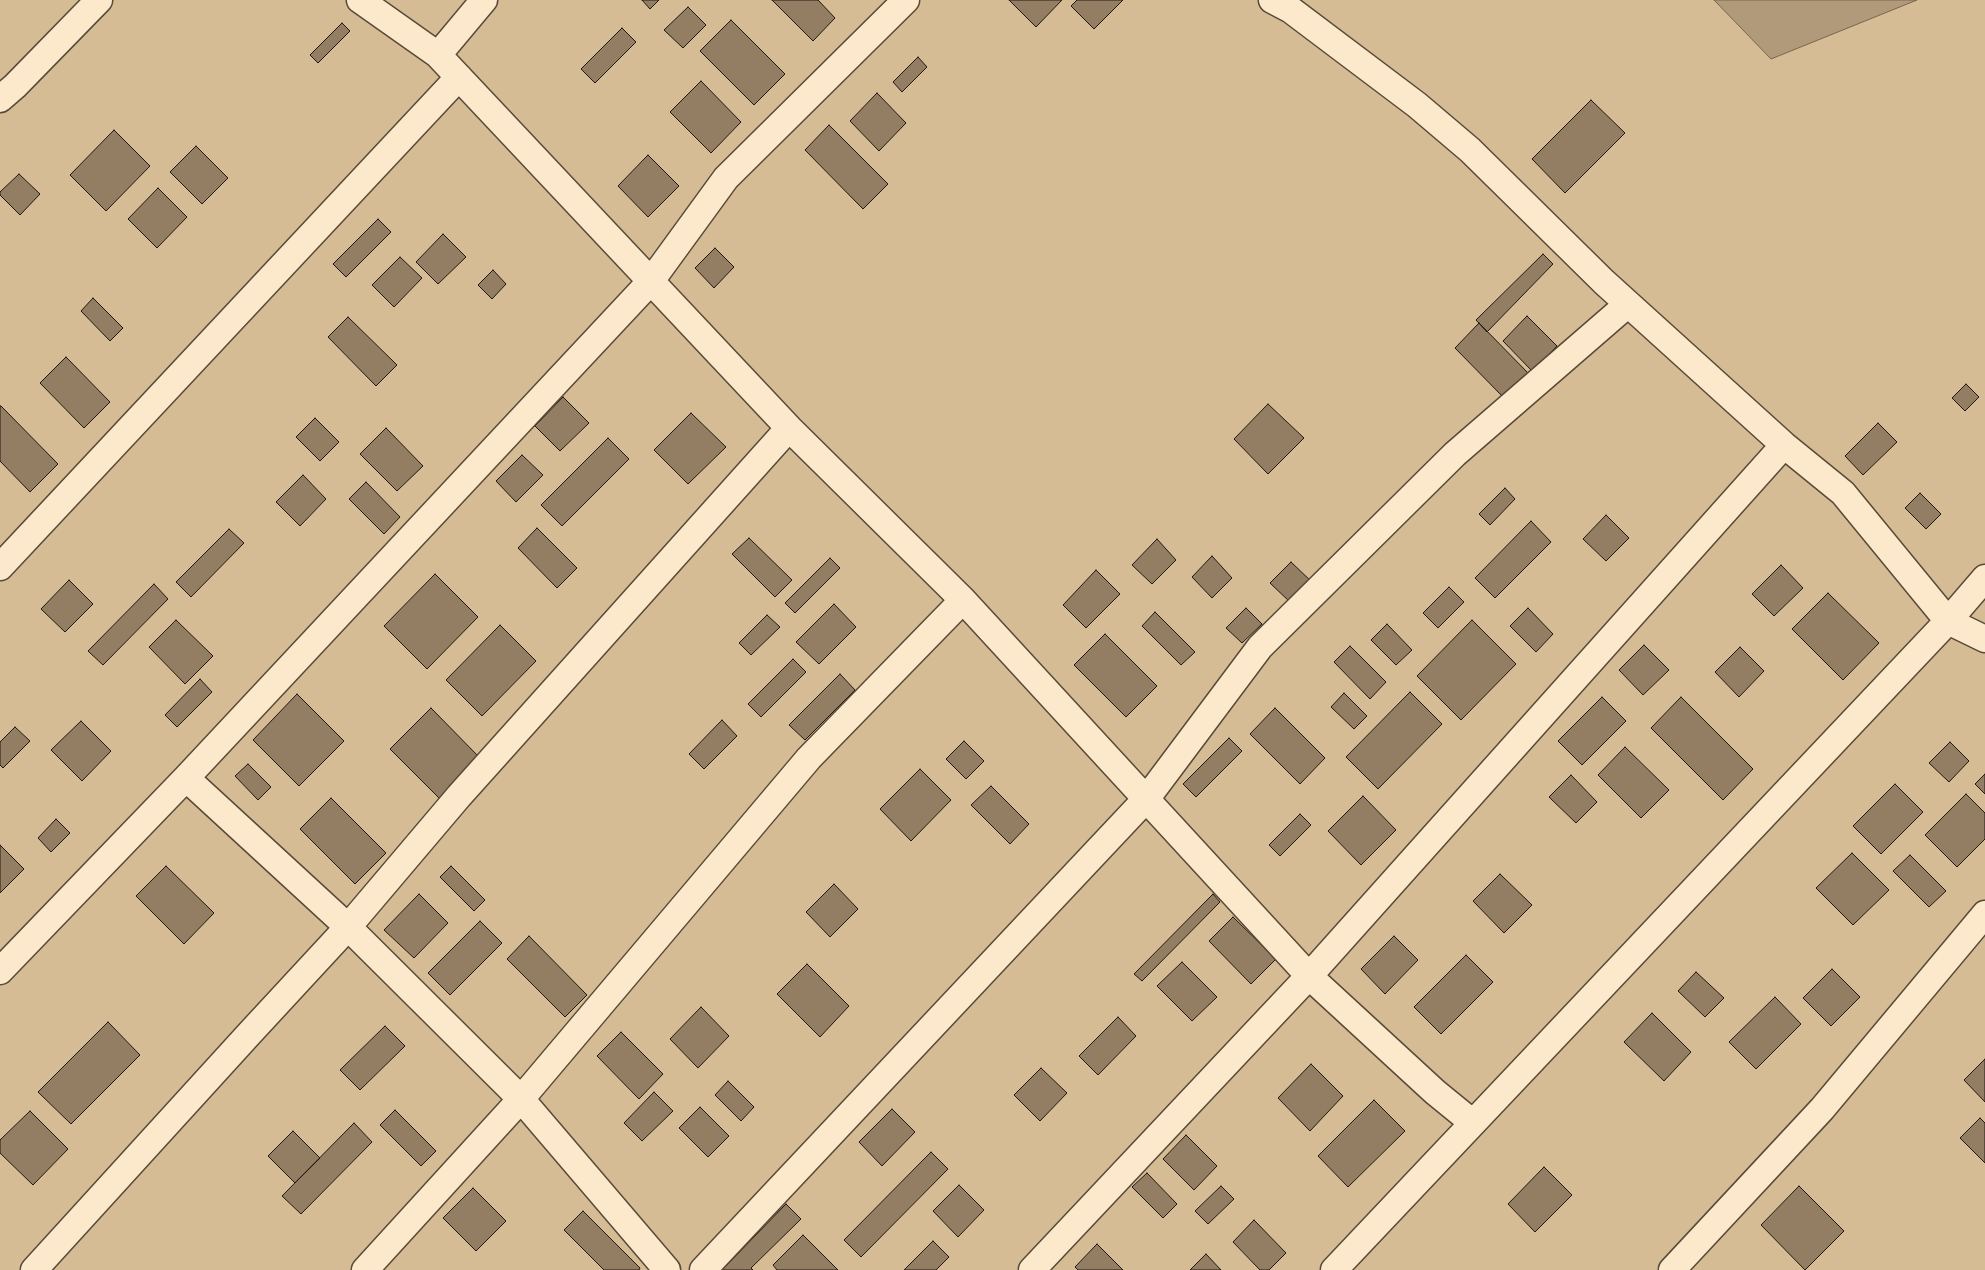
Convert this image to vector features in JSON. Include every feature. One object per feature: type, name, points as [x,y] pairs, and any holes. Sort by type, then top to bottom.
[{"type":"street","points":[[0,99],[99,0]]},
{"type":"street","points":[[360,0],[438,55],[459,76],[789,428],[964,600],[1309,976],[1435,1092],[1474,1123]]},
{"type":"street","points":[[438,55],[484,0]]},
{"type":"street","points":[[0,971],[186,778],[651,281],[726,178],[906,0]]},
{"type":"street","points":[[1272,0],[1291,10],[1417,105],[1470,150],[1628,304],[1784,445],[1843,493],[1948,621],[1985,639]]},
{"type":"street","points":[[0,567],[459,76]]},
{"type":"street","points":[[703,1270],[1147,798],[1260,647],[1455,454],[1628,304]]},
{"type":"street","points":[[34,1270],[248,1034],[348,927],[458,796],[789,428]]},
{"type":"street","points":[[1032,1270],[1309,976],[1784,445]]},
{"type":"street","points":[[1334,1270],[1948,621],[1985,578]]},
{"type":"street","points":[[365,1270],[521,1099],[809,758],[964,600]]},
{"type":"street","points":[[186,778],[348,927],[521,1099],[667,1270]]},
{"type":"street","points":[[1672,1270],[1822,1108],[1985,914]]},
{"type":"shaded area","points":[[0,0],[1985,0],[1985,1270],[0,1270]]},
{"type":"shaded area","points":[[1714,0],[1917,0],[1771,59]]},
{"type":"building","points":[[642,0],[659,0],[650,9]]},
{"type":"building","points":[[772,0],[818,0],[835,18],[813,41]]},
{"type":"building","points":[[1009,0],[1062,0],[1036,27]]},
{"type":"building","points":[[1077,0],[1123,0],[1094,29],[1071,6]]},
{"type":"building","points":[[688,7],[706,25],[683,48],[664,30]]},
{"type":"building","points":[[731,20],[785,74],[754,105],[700,51]]},
{"type":"building","points":[[342,23],[350,31],[318,63],[310,55]]},
{"type":"building","points":[[622,28],[636,42],[595,83],[581,69]]},
{"type":"building","points":[[918,57],[927,67],[902,92],[893,82]]},
{"type":"building","points":[[701,81],[741,122],[711,153],[670,112]]},
{"type":"building","points":[[877,93],[906,123],[879,151],[850,121]]},
{"type":"building","points":[[1591,100],[1625,133],[1565,193],[1532,159]]},
{"type":"building","points":[[829,125],[888,184],[863,209],[805,150]]},
{"type":"building","points":[[114,130],[150,166],[106,211],[70,175]]},
{"type":"building","points":[[196,146],[228,178],[202,204],[170,172]]},
{"type":"building","points":[[648,155],[679,186],[648,217],[618,186]]},
{"type":"building","points":[[19,174],[40,194],[20,215],[0,195],[0,192]]},
{"type":"building","points":[[158,188],[187,217],[157,248],[128,219]]},
{"type":"building","points":[[378,219],[391,232],[346,277],[333,264]]},
{"type":"building","points":[[443,234],[466,257],[438,284],[416,262]]},
{"type":"building","points":[[715,248],[734,267],[714,288],[695,268]]},
{"type":"building","points":[[1543,254],[1553,264],[1487,332],[1476,320]]},
{"type":"building","points":[[400,257],[422,278],[394,307],[372,285]]},
{"type":"building","points":[[493,270],[506,284],[492,299],[478,285]]},
{"type":"building","points":[[93,298],[123,328],[110,341],[81,311]]},
{"type":"building","points":[[1527,316],[1557,346],[1532,371],[1503,341]]},
{"type":"building","points":[[348,317],[397,365],[376,386],[328,337]]},
{"type":"building","points":[[1479,323],[1530,375],[1505,399],[1455,348]]},
{"type":"building","points":[[66,357],[110,402],[84,428],[40,383]]},
{"type":"building","points":[[1966,384],[1979,397],[1965,411],[1952,398]]},
{"type":"building","points":[[563,397],[589,423],[560,451],[535,426]]},
{"type":"building","points":[[1268,404],[1304,438],[1268,474],[1234,439]]},
{"type":"building","points":[[0,406],[58,464],[30,492],[0,461]]},
{"type":"building","points":[[691,413],[726,447],[688,484],[654,450]]},
{"type":"building","points":[[315,418],[339,442],[320,461],[296,437]]},
{"type":"building","points":[[1878,423],[1897,442],[1863,475],[1845,456]]},
{"type":"building","points":[[386,428],[423,466],[397,491],[360,454]]},
{"type":"building","points":[[608,438],[629,459],[562,526],[541,505]]},
{"type":"building","points":[[522,455],[543,475],[516,502],[496,481]]},
{"type":"building","points":[[303,475],[326,499],[300,526],[276,502]]},
{"type":"building","points":[[366,482],[400,517],[384,534],[349,499]]},
{"type":"building","points":[[1505,488],[1515,499],[1490,525],[1479,514]]},
{"type":"building","points":[[1920,493],[1941,514],[1926,529],[1905,508]]},
{"type":"building","points":[[1606,515],[1629,538],[1606,561],[1583,539]]},
{"type":"building","points":[[1531,521],[1551,542],[1495,598],[1475,578]]},
{"type":"building","points":[[537,528],[577,568],[557,588],[518,548]]},
{"type":"building","points":[[229,529],[244,543],[191,597],[176,582]]},
{"type":"building","points":[[749,538],[792,580],[775,597],[732,554]]},
{"type":"building","points":[[1157,539],[1176,560],[1152,584],[1132,565]]},
{"type":"building","points":[[1212,556],[1232,578],[1212,598],[1192,577]]},
{"type":"building","points":[[830,558],[840,568],[795,613],[785,603]]},
{"type":"building","points":[[1291,562],[1313,583],[1292,604],[1270,583]]},
{"type":"building","points":[[1781,565],[1803,588],[1774,616],[1752,594]]},
{"type":"building","points":[[1096,570],[1120,594],[1086,628],[1063,605]]},
{"type":"building","points":[[435,574],[478,617],[427,669],[384,626]]},
{"type":"building","points":[[69,580],[93,604],[65,632],[41,609]]},
{"type":"building","points":[[154,584],[168,599],[103,665],[88,651]]},
{"type":"building","points":[[1449,587],[1464,602],[1438,628],[1423,613]]},
{"type":"building","points":[[1828,593],[1879,643],[1843,680],[1792,629]]},
{"type":"building","points":[[834,604],[856,627],[819,664],[796,642]]},
{"type":"building","points":[[1246,608],[1262,624],[1242,643],[1226,628]]},
{"type":"building","points":[[1528,608],[1553,634],[1536,652],[1510,626]]},
{"type":"building","points":[[1155,612],[1195,652],[1181,665],[1142,626]]},
{"type":"building","points":[[767,615],[780,627],[751,655],[739,643]]},
{"type":"building","points":[[176,620],[213,656],[185,684],[149,647]]},
{"type":"building","points":[[1472,620],[1516,664],[1461,720],[1417,676]]},
{"type":"building","points":[[1387,624],[1412,650],[1396,665],[1371,640]]},
{"type":"building","points":[[500,625],[536,661],[482,716],[446,680]]},
{"type":"building","points":[[1105,634],[1157,686],[1126,717],[1074,665]]},
{"type":"building","points":[[1644,645],[1669,670],[1643,695],[1619,670]]},
{"type":"building","points":[[1350,646],[1386,682],[1370,699],[1334,662]]},
{"type":"building","points":[[1740,647],[1764,671],[1739,697],[1715,672]]},
{"type":"building","points":[[793,659],[806,672],[761,717],[748,704]]},
{"type":"building","points":[[840,674],[855,690],[805,740],[789,725]]},
{"type":"building","points":[[200,679],[212,692],[177,727],[165,715]]},
{"type":"building","points":[[1410,692],[1442,724],[1378,789],[1346,757]]},
{"type":"building","points":[[1344,693],[1367,716],[1354,729],[1331,707]]},
{"type":"building","points":[[297,694],[344,741],[299,786],[253,740]]},
{"type":"building","points":[[1602,697],[1626,721],[1582,765],[1558,741]]},
{"type":"building","points":[[1681,697],[1753,769],[1723,800],[1651,728]]},
{"type":"building","points":[[431,708],[480,758],[439,798],[390,749]]},
{"type":"building","points":[[1275,708],[1325,758],[1300,784],[1250,734]]},
{"type":"building","points":[[722,720],[737,736],[704,769],[689,754]]},
{"type":"building","points":[[81,721],[111,751],[82,781],[51,750]]},
{"type":"building","points":[[15,727],[30,741],[3,768],[0,765],[0,742]]},
{"type":"building","points":[[1229,738],[1242,751],[1196,797],[1183,784]]},
{"type":"building","points":[[964,741],[984,761],[966,779],[946,759]]},
{"type":"building","points":[[1950,742],[1969,761],[1949,782],[1929,763]]},
{"type":"building","points":[[1625,747],[1669,790],[1641,818],[1598,775]]},
{"type":"building","points":[[248,764],[271,787],[258,800],[235,776]]},
{"type":"building","points":[[920,769],[951,800],[911,841],[880,809]]},
{"type":"building","points":[[1985,774],[1985,794],[1975,784]]},
{"type":"building","points":[[1571,775],[1597,802],[1576,823],[1549,797]]},
{"type":"building","points":[[1895,784],[1923,812],[1881,854],[1853,826]]},
{"type":"building","points":[[991,786],[1029,824],[1010,844],[971,805]]},
{"type":"building","points":[[1966,794],[1985,813],[1985,839],[1957,867],[1925,835]]},
{"type":"building","points":[[1363,796],[1396,830],[1361,865],[1328,831]]},
{"type":"building","points":[[331,798],[386,853],[355,884],[300,829]]},
{"type":"building","points":[[1300,814],[1311,825],[1280,856],[1269,845]]},
{"type":"building","points":[[56,819],[70,833],[51,852],[38,838]]},
{"type":"building","points":[[0,845],[24,869],[0,893]]},
{"type":"building","points":[[1852,853],[1889,890],[1853,925],[1816,888]]},
{"type":"building","points":[[1910,855],[1946,891],[1929,907],[1893,871]]},
{"type":"building","points":[[166,866],[214,913],[184,944],[136,896]]},
{"type":"building","points":[[451,866],[485,900],[474,911],[440,877]]},
{"type":"building","points":[[1500,874],[1532,905],[1504,933],[1473,901]]},
{"type":"building","points":[[834,884],[858,909],[830,937],[806,912]]},
{"type":"building","points":[[419,894],[448,923],[414,958],[384,930]]},
{"type":"building","points":[[1213,894],[1220,902],[1142,981],[1134,974]]},
{"type":"building","points":[[1233,917],[1276,959],[1251,984],[1209,941]]},
{"type":"building","points":[[480,921],[502,943],[450,995],[428,973]]},
{"type":"building","points":[[529,936],[587,995],[565,1017],[507,959]]},
{"type":"building","points":[[1394,936],[1418,960],[1385,994],[1361,969]]},
{"type":"building","points":[[1466,955],[1493,982],[1441,1034],[1414,1007]]},
{"type":"building","points":[[1182,962],[1217,997],[1192,1021],[1157,986]]},
{"type":"building","points":[[807,964],[849,1006],[820,1037],[777,994]]},
{"type":"building","points":[[1832,969],[1860,997],[1831,1026],[1803,998]]},
{"type":"building","points":[[1696,972],[1724,998],[1705,1017],[1678,991]]},
{"type":"building","points":[[1775,997],[1801,1024],[1756,1069],[1729,1042]]},
{"type":"building","points":[[701,1007],[729,1036],[698,1068],[670,1039]]},
{"type":"building","points":[[1652,1013],[1691,1052],[1664,1081],[1624,1042]]},
{"type":"building","points":[[1118,1017],[1136,1036],[1098,1075],[1079,1056]]},
{"type":"building","points":[[108,1022],[140,1055],[71,1124],[38,1092]]},
{"type":"building","points":[[385,1026],[405,1046],[360,1090],[340,1070]]},
{"type":"building","points":[[621,1032],[663,1074],[639,1099],[597,1056]]},
{"type":"building","points":[[1985,1059],[1985,1102],[1964,1080]]},
{"type":"building","points":[[1311,1064],[1343,1096],[1310,1131],[1278,1098]]},
{"type":"building","points":[[1041,1068],[1067,1093],[1040,1121],[1014,1095]]},
{"type":"building","points":[[728,1081],[754,1107],[741,1121],[715,1095]]},
{"type":"building","points":[[654,1092],[673,1111],[642,1141],[624,1123]]},
{"type":"building","points":[[1374,1100],[1405,1131],[1348,1187],[1318,1156]]},
{"type":"building","points":[[700,1107],[729,1136],[708,1157],[679,1128]]},
{"type":"building","points":[[892,1109],[915,1132],[882,1166],[859,1142]]},
{"type":"building","points":[[395,1110],[436,1151],[421,1166],[380,1125]]},
{"type":"building","points":[[30,1111],[68,1149],[33,1185],[0,1153],[0,1140]]},
{"type":"building","points":[[1980,1118],[1985,1123],[1985,1163],[1960,1138]]},
{"type":"building","points":[[354,1123],[372,1142],[301,1214],[282,1196]]},
{"type":"building","points":[[293,1131],[320,1158],[295,1183],[268,1156]]},
{"type":"building","points":[[1186,1135],[1217,1166],[1194,1190],[1163,1159]]},
{"type":"building","points":[[931,1152],[948,1169],[861,1257],[844,1240]]},
{"type":"building","points":[[1544,1167],[1572,1195],[1535,1232],[1508,1204]]},
{"type":"building","points":[[1147,1173],[1177,1204],[1163,1218],[1132,1187]]},
{"type":"building","points":[[959,1185],[984,1210],[958,1237],[933,1211]]},
{"type":"building","points":[[1221,1186],[1234,1199],[1208,1224],[1195,1211]]},
{"type":"building","points":[[1799,1186],[1844,1231],[1805,1270],[1761,1225]]},
{"type":"building","points":[[473,1188],[506,1221],[476,1251],[443,1218]]},
{"type":"building","points":[[786,1204],[801,1219],[751,1268],[753,1270],[722,1270]]},
{"type":"building","points":[[583,1211],[640,1268],[639,1270],[604,1270],[564,1230]]},
{"type":"building","points":[[1254,1220],[1286,1253],[1269,1270],[1260,1270],[1233,1242]]},
{"type":"building","points":[[803,1235],[838,1270],[777,1270],[773,1265]]},
{"type":"building","points":[[933,1241],[949,1257],[936,1270],[904,1270]]},
{"type":"building","points":[[1097,1244],[1123,1270],[1078,1270],[1075,1267]]},
{"type":"building","points":[[1206,1254],[1221,1270],[1190,1270]]}]
